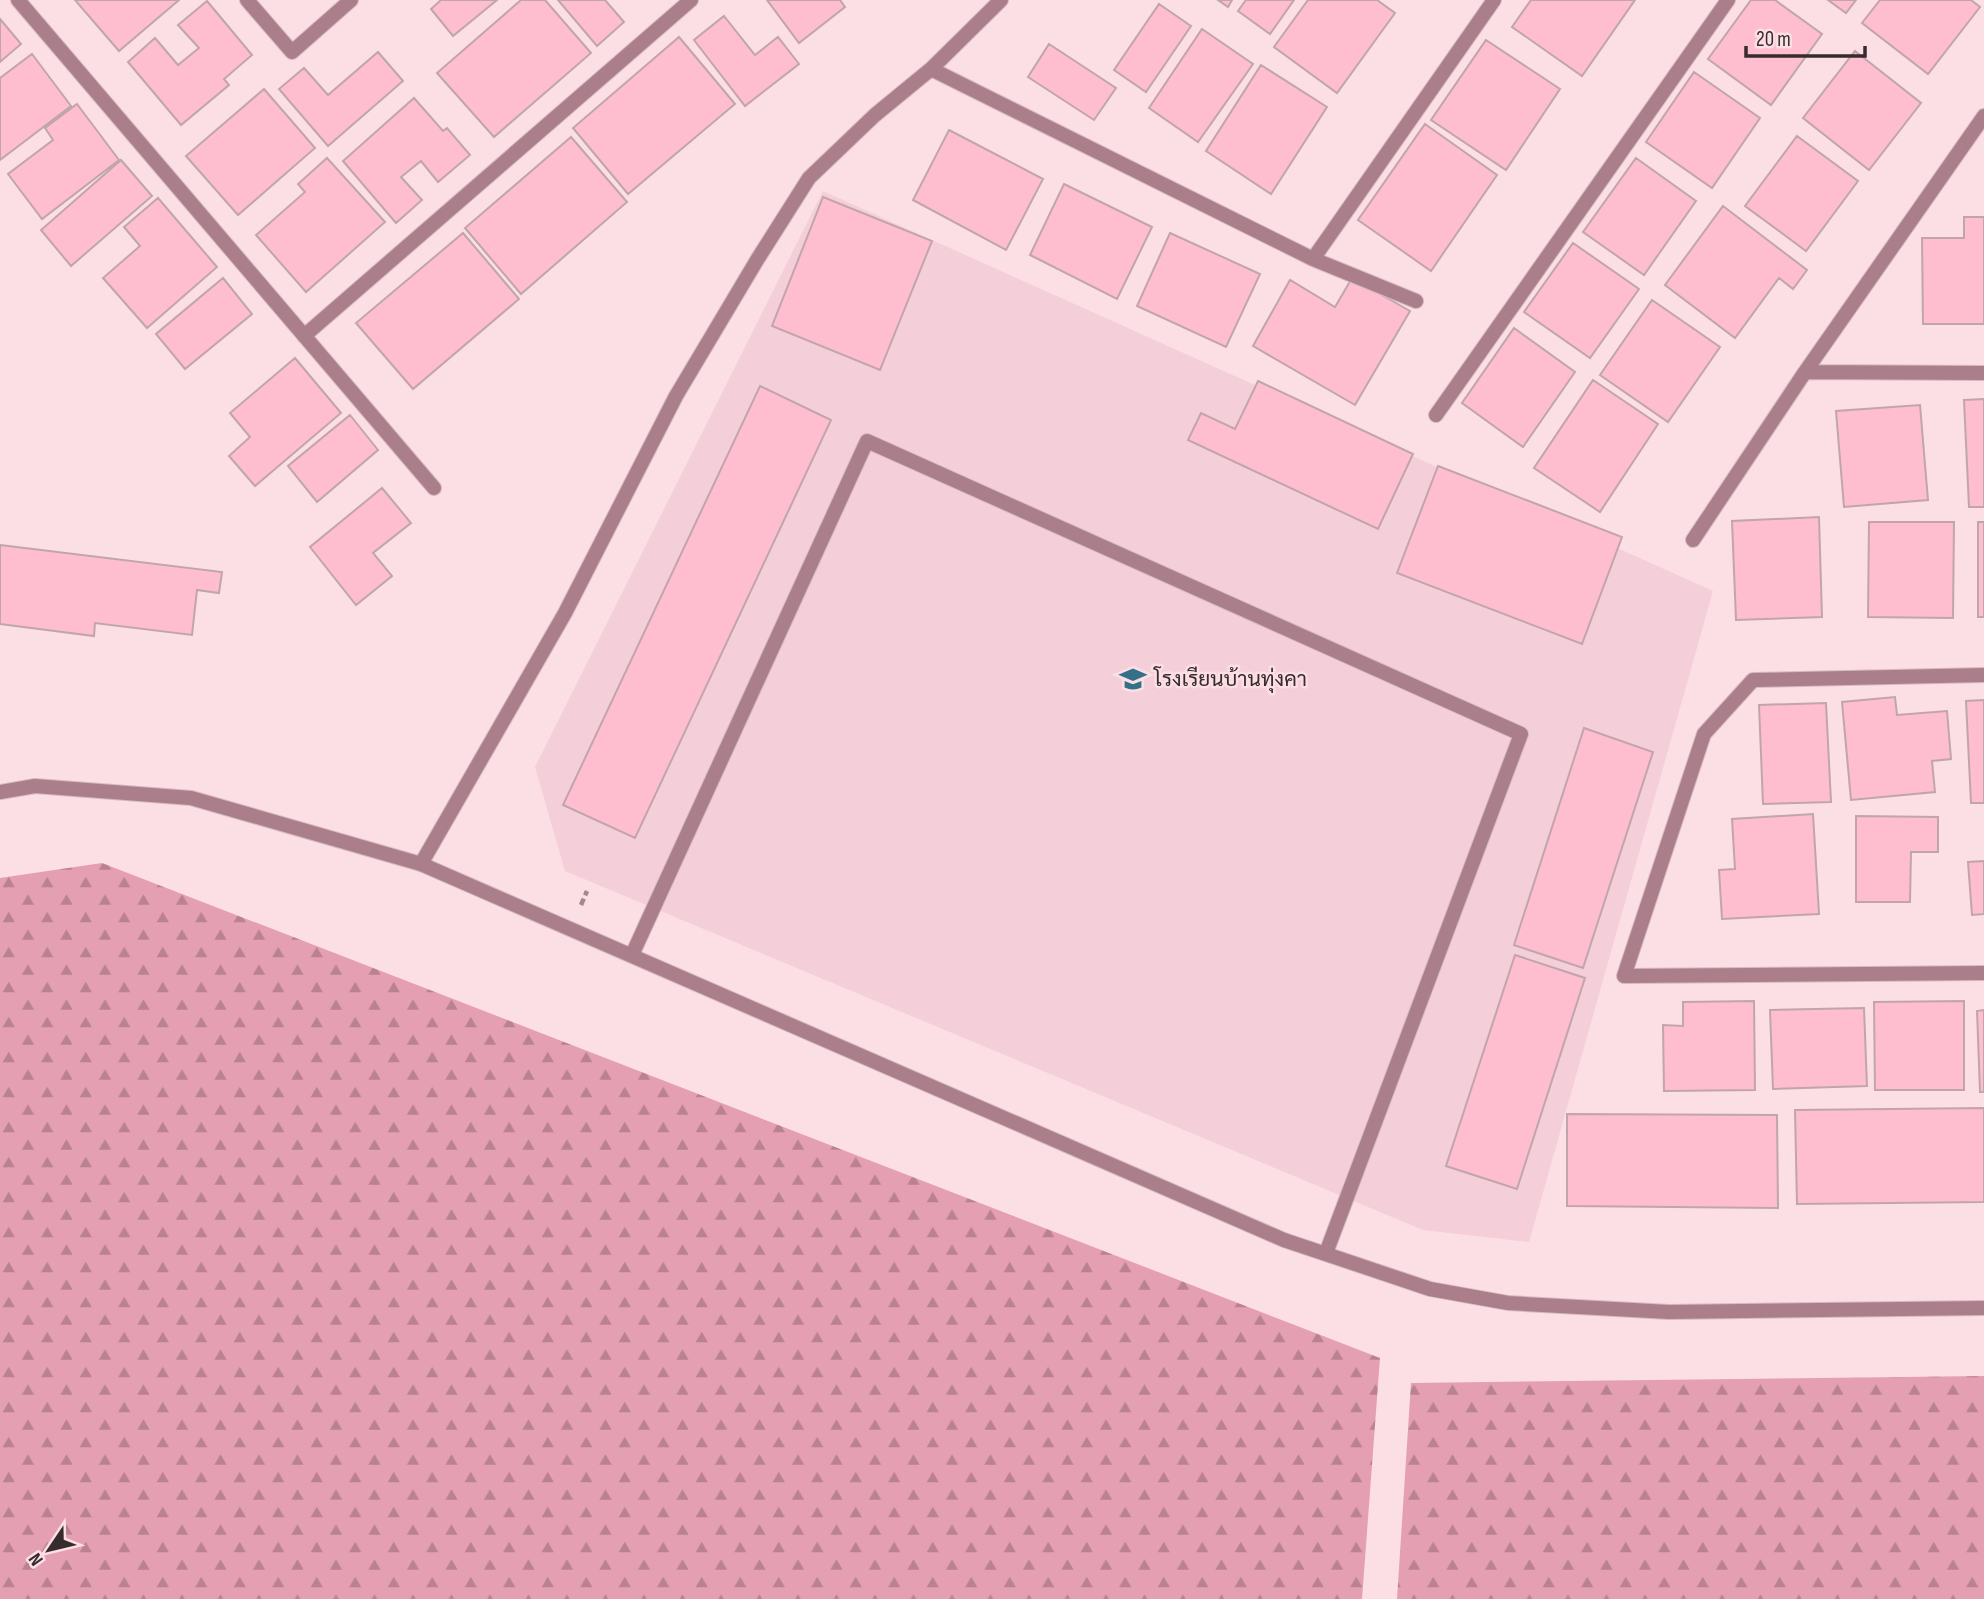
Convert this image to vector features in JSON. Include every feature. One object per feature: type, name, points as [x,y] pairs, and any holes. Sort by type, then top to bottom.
[{"type":"street","points":[[18,0],[434,488]]},
{"type":"street","points":[[247,0],[292,52],[351,0]]},
{"type":"street","points":[[304,336],[691,0]]},
{"type":"street","points":[[421,864],[565,613],[676,396],[809,178],[874,115],[931,69],[1001,0]]},
{"type":"street","points":[[1313,259],[1494,0]]},
{"type":"street","points":[[1436,415],[1728,0]]},
{"type":"street","points":[[931,69],[1313,259],[1416,301]]},
{"type":"street","points":[[1693,540],[1805,372],[1984,116]]},
{"type":"street","points":[[1805,372],[1984,373]]},
{"type":"street","points":[[632,956],[867,441],[1521,734],[1326,1253]]},
{"type":"street","points":[[1984,675],[1753,680],[1704,734],[1624,976],[1984,973]]},
{"type":"street","points":[[0,792],[35,786],[191,798],[421,864],[1284,1240],[1430,1289],[1508,1303],[1669,1312],[1984,1308]]},
{"type":"shaded area","name":"โรงเรียนบ้านทุ่งคา","points":[[823,191],[1713,591],[1529,1242],[1423,1230],[565,871],[535,767]]},
{"type":"green space","points":[[102,863],[1380,1358],[1362,1599],[0,1599],[0,878]]},
{"type":"green space","points":[[1984,1376],[1984,1599],[1397,1599],[1411,1383]]},
{"type":"building","points":[[75,0],[179,0],[119,51]]},
{"type":"building","points":[[441,0],[497,0],[453,36],[431,9]]},
{"type":"building","points":[[521,0],[545,0],[591,53],[494,137],[437,73]]},
{"type":"building","points":[[558,0],[605,0],[624,22],[597,46]]},
{"type":"building","points":[[767,0],[840,0],[845,7],[799,43]]},
{"type":"building","points":[[1218,0],[1232,0],[1228,7]]},
{"type":"building","points":[[1246,0],[1294,0],[1270,34],[1238,11]]},
{"type":"building","points":[[1308,0],[1377,0],[1395,13],[1337,93],[1274,47]]},
{"type":"building","points":[[1531,0],[1635,0],[1582,76],[1512,27]]},
{"type":"building","points":[[1751,0],[1775,0],[1822,34],[1771,105],[1708,59]]},
{"type":"building","points":[[1828,0],[1856,0],[1846,13]]},
{"type":"building","points":[[1880,0],[1971,0],[1980,7],[1928,74],[1862,23]]},
{"type":"building","points":[[207,1],[252,55],[224,79],[229,85],[181,125],[128,62],[155,38],[178,65],[199,48],[178,25]]},
{"type":"building","points":[[1159,4],[1191,26],[1146,92],[1114,70]]},
{"type":"building","points":[[724,16],[755,55],[778,37],[799,64],[745,106],[694,40]]},
{"type":"building","points":[[0,19],[21,44],[0,62]]},
{"type":"building","points":[[1202,29],[1253,64],[1198,142],[1149,108]]},
{"type":"building","points":[[679,37],[735,104],[628,194],[573,128]]},
{"type":"building","points":[[1486,40],[1560,89],[1506,170],[1431,120]]},
{"type":"building","points":[[1049,44],[1116,88],[1094,120],[1028,77]]},
{"type":"building","points":[[1855,51],[1921,103],[1869,170],[1803,118]]},
{"type":"building","points":[[378,52],[403,81],[328,146],[279,89],[304,68],[328,95]]},
{"type":"building","points":[[32,54],[71,106],[0,160],[0,78]]},
{"type":"building","points":[[1261,65],[1327,107],[1271,194],[1206,151]]},
{"type":"building","points":[[1694,72],[1760,118],[1712,188],[1646,142]]},
{"type":"building","points":[[264,89],[315,148],[238,215],[186,156]]},
{"type":"building","points":[[414,98],[443,131],[447,128],[470,155],[438,182],[421,161],[401,177],[422,200],[396,223],[343,161]]},
{"type":"building","points":[[77,104],[119,160],[42,219],[8,174],[53,140],[45,128]]},
{"type":"building","points":[[1425,124],[1497,175],[1431,271],[1358,220]]},
{"type":"building","points":[[949,130],[1043,179],[1006,250],[913,200]]},
{"type":"building","points":[[1797,136],[1858,181],[1806,251],[1745,206]]},
{"type":"building","points":[[571,137],[627,202],[521,294],[465,228]]},
{"type":"building","points":[[327,158],[385,222],[306,292],[256,235],[305,192],[298,184]]},
{"type":"building","points":[[1636,158],[1696,201],[1644,275],[1583,232]]},
{"type":"building","points":[[121,160],[152,196],[71,266],[41,230]]},
{"type":"building","points":[[1064,184],[1152,227],[1117,299],[1030,255]]},
{"type":"building","points":[[823,197],[932,241],[880,370],[772,326]]},
{"type":"building","points":[[158,198],[217,267],[147,328],[103,278],[140,246],[124,227]]},
{"type":"building","points":[[1723,206],[1807,270],[1793,289],[1779,278],[1735,338],[1665,285]]},
{"type":"building","points":[[1964,217],[1984,217],[1984,324],[1923,324],[1922,238],[1964,238]]},
{"type":"building","points":[[463,233],[519,299],[413,389],[356,323]]},
{"type":"building","points":[[1170,233],[1260,274],[1226,347],[1137,306]]},
{"type":"building","points":[[1573,243],[1639,289],[1590,358],[1524,312]]},
{"type":"building","points":[[223,278],[252,314],[185,369],[156,334]]},
{"type":"building","points":[[1352,278],[1410,311],[1355,405],[1253,346],[1290,280],[1335,307]]},
{"type":"building","points":[[1652,300],[1720,347],[1668,422],[1600,375]]},
{"type":"building","points":[[1514,328],[1575,372],[1523,447],[1462,403]]},
{"type":"building","points":[[295,358],[341,413],[255,486],[229,456],[250,437],[230,413]]},
{"type":"building","points":[[1593,380],[1658,424],[1600,512],[1534,468]]},
{"type":"building","points":[[1258,381],[1413,454],[1378,529],[1188,440],[1201,413],[1235,429]]},
{"type":"building","points":[[760,386],[831,420],[635,838],[563,805]]},
{"type":"building","points":[[1984,399],[1984,507],[1969,507],[1964,400]]},
{"type":"building","points":[[1920,405],[1928,500],[1844,507],[1836,411]]},
{"type":"building","points":[[350,415],[378,450],[317,502],[288,466]]},
{"type":"building","points":[[1438,466],[1622,537],[1582,644],[1397,573]]},
{"type":"building","points":[[382,488],[411,523],[373,553],[392,576],[356,605],[310,547]]},
{"type":"building","points":[[1819,517],[1822,617],[1736,620],[1732,521]]},
{"type":"building","points":[[1869,522],[1954,522],[1953,618],[1868,617]]},
{"type":"building","points":[[1978,522],[1984,522],[1984,617],[1978,617]]},
{"type":"building","points":[[0,545],[222,572],[219,593],[197,590],[192,635],[95,623],[94,636],[0,624]]},
{"type":"building","points":[[1895,697],[1897,715],[1947,711],[1951,759],[1932,761],[1935,792],[1851,800],[1842,702]]},
{"type":"building","points":[[1984,700],[1984,803],[1971,803],[1966,701]]},
{"type":"building","points":[[1826,703],[1831,802],[1763,804],[1759,705]]},
{"type":"building","points":[[1584,728],[1653,752],[1583,968],[1514,945]]},
{"type":"building","points":[[1813,814],[1819,914],[1722,919],[1719,870],[1735,869],[1732,819]]},
{"type":"building","points":[[1856,816],[1938,817],[1938,852],[1911,852],[1910,902],[1856,902]]},
{"type":"building","points":[[1984,861],[1984,914],[1972,915],[1968,862]]},
{"type":"building","points":[[1515,955],[1585,978],[1517,1189],[1446,1166]]},
{"type":"building","points":[[1754,1001],[1755,1090],[1664,1091],[1663,1025],[1683,1026],[1683,1002]]},
{"type":"building","points":[[1964,1001],[1964,1090],[1875,1090],[1874,1002]]},
{"type":"building","points":[[1864,1008],[1867,1086],[1773,1089],[1770,1010]]},
{"type":"building","points":[[1984,1010],[1984,1092],[1980,1092],[1977,1011]]},
{"type":"building","points":[[1984,1108],[1984,1202],[1797,1204],[1795,1110]]},
{"type":"building","points":[[1567,1114],[1777,1115],[1778,1208],[1567,1206]]},
{"type":"place","name":"โรงเรียนบ้านทุ่งคา","points":[[1133,679]]}]
